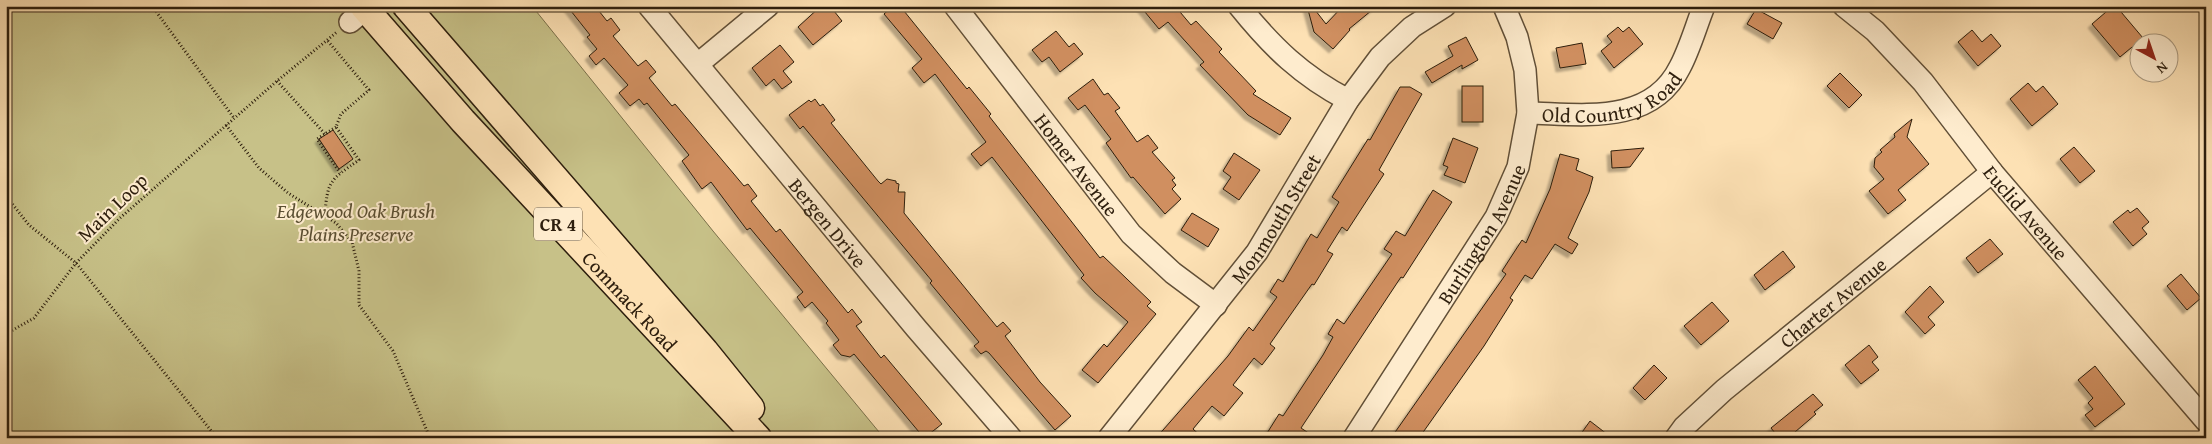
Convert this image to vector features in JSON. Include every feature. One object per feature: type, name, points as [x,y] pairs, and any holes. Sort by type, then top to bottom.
[{"type":"main road","name":"Commack Road","points":[[406,6],[704,351],[775,438]]},
{"type":"main road","name":"Commack Road","points":[[362,11],[758,438]]},
{"type":"street","name":"Bergen Drive","points":[[649,6],[916,328],[1011,438]]},
{"type":"street","points":[[698,64],[768,6]]},
{"type":"street","name":"Homer Avenue","points":[[955,6],[1131,234],[1173,273],[1216,305]]},
{"type":"street","points":[[1239,6],[1284,57],[1320,85],[1348,100]]},
{"type":"street","name":"Monmouth Street","points":[[1109,438],[1257,252],[1348,100],[1380,57],[1412,27],[1445,6]]},
{"type":"street","name":"Burlington Avenue","points":[[1354,438],[1496,217],[1518,167],[1528,113],[1525,70],[1516,37],[1504,6]]},
{"type":"street","name":"Old Country Road","points":[[1528,113],[1601,115],[1632,110],[1639,106],[1660,93],[1679,69],[1704,6]]},
{"type":"street","name":"Euclid Avenue","points":[[1844,6],[1875,30],[1923,82],[1992,172],[2206,421]]},
{"type":"street","name":"Charter Avenue","points":[[1676,438],[1684,427],[1724,390],[1992,172]]},
{"type":"path","points":[[152,6],[234,118]]},
{"type":"path","name":"Main Loop","points":[[217,438],[76,263],[120,218],[277,81],[327,40],[369,90],[342,114],[336,126]]},
{"type":"path","points":[[277,81],[325,134]]},
{"type":"path","points":[[226,125],[259,168],[288,193],[336,223],[352,242],[359,271],[359,305],[393,351],[430,438]]},
{"type":"path","points":[[325,216],[326,192],[334,176],[340,173],[358,160],[336,126],[317,139],[340,173]]},
{"type":"path","points":[[6,196],[29,225],[76,263],[34,318],[6,334]]},
{"type":"green space","name":"Edgewood Oak Brush Plains Preserve","points":[[6,6],[532,6],[713,231],[884,438],[6,438]]},
{"type":"building","points":[[567,6],[595,6],[607,21],[611,18],[620,30],[613,36],[638,66],[646,60],[656,72],[649,78],[672,106],[675,104],[744,186],[748,184],[757,196],[751,201],[776,232],[780,229],[848,313],[852,309],[862,322],[856,326],[881,358],[884,355],[942,424],[924,438],[854,354],[850,357],[841,355],[833,345],[839,340],[826,323],[828,321],[812,302],[805,308],[797,297],[803,292],[750,228],[747,230],[711,182],[702,189],[682,161],[689,155],[647,103],[644,105],[639,99],[630,106],[619,93],[628,85],[604,58],[596,65],[589,56],[597,49],[587,37],[590,35]]},
{"type":"building","points":[[821,6],[830,6],[842,21],[813,45],[798,27]]},
{"type":"building","points":[[893,6],[900,6],[967,89],[969,87],[991,114],[989,116],[1100,258],[1103,256],[1151,302],[1147,306],[1156,314],[1098,383],[1082,370],[1104,344],[1107,347],[1128,322],[1081,278],[1084,275],[992,157],[981,166],[971,154],[986,142],[935,74],[924,83],[912,68],[922,59],[884,14]]},
{"type":"building","points":[[1140,6],[1175,6],[1191,25],[1196,21],[1222,49],[1219,52],[1256,91],[1253,94],[1291,118],[1280,135],[1248,115],[1200,65],[1204,62],[1168,22],[1159,29]]},
{"type":"building","points":[[1307,6],[1312,6],[1326,24],[1343,6],[1377,6],[1349,29],[1333,49],[1314,32]]},
{"type":"building","points":[[2113,6],[2116,6],[2138,32],[2130,32],[2130,49],[2120,57],[2092,24]]},
{"type":"building","points":[[1756,9],[1782,23],[1773,39],[1747,24]]},
{"type":"building","points":[[1618,27],[1623,32],[1629,27],[1643,44],[1614,68],[1601,51],[1612,42],[1607,36]]},
{"type":"building","points":[[1972,30],[1982,42],[1991,34],[2001,46],[1978,66],[1958,42]]},
{"type":"building","points":[[1056,31],[1069,47],[1074,43],[1083,54],[1060,72],[1049,57],[1042,62],[1032,50]]},
{"type":"building","points":[[1466,37],[1478,60],[1462,69],[1462,65],[1432,83],[1425,72],[1453,56],[1448,46]]},
{"type":"building","points":[[1582,43],[1586,64],[1560,68],[1556,48]]},
{"type":"building","points":[[780,45],[794,62],[783,71],[792,82],[782,89],[774,79],[766,86],[752,68]]},
{"type":"building","points":[[1840,73],[1862,95],[1849,108],[1827,86]]},
{"type":"building","points":[[1093,79],[1104,95],[1108,93],[1120,108],[1115,111],[1137,142],[1148,135],[1158,148],[1152,152],[1175,178],[1172,180],[1176,185],[1172,189],[1181,199],[1165,214],[1133,177],[1131,178],[1106,143],[1111,139],[1085,105],[1078,110],[1068,98]]},
{"type":"building","points":[[2028,83],[2036,92],[2043,86],[2058,104],[2032,126],[2010,99]]},
{"type":"building","points":[[1462,86],[1483,86],[1483,122],[1462,122]]},
{"type":"building","points":[[1400,87],[1410,87],[1422,94],[1379,170],[1384,174],[1347,231],[1342,227],[1327,251],[1333,254],[1314,285],[1312,284],[1270,344],[1275,348],[1262,365],[1254,358],[1233,385],[1243,393],[1224,416],[1212,406],[1193,429],[1203,438],[1156,438],[1228,356],[1249,327],[1253,331],[1277,297],[1270,292],[1278,279],[1283,282],[1311,234],[1317,238],[1339,202],[1332,197],[1368,139],[1370,140]]},
{"type":"building","points":[[815,99],[820,106],[823,104],[835,120],[831,123],[878,181],[881,184],[887,179],[896,181],[899,184],[898,192],[905,192],[904,213],[997,327],[1003,322],[1011,331],[1005,336],[1040,382],[1071,416],[1055,430],[989,353],[986,351],[981,354],[974,346],[979,342],[930,283],[932,281],[803,126],[800,129],[789,115],[809,100],[811,102]]},
{"type":"building","points":[[1912,119],[1907,137],[1929,164],[1898,190],[1906,200],[1888,214],[1869,191],[1884,179],[1874,167],[1875,158],[1882,152],[1880,150],[1895,137],[1894,134]]},
{"type":"building","points":[[333,130],[353,159],[339,169],[319,139]]},
{"type":"building","points":[[1453,138],[1478,148],[1465,183],[1444,175],[1448,167],[1443,165]]},
{"type":"building","points":[[2074,147],[2095,171],[2080,183],[2060,159]]},
{"type":"building","points":[[1644,148],[1630,167],[1612,168],[1611,151]]},
{"type":"building","points":[[1234,153],[1260,170],[1239,200],[1223,189],[1231,177],[1223,171]]},
{"type":"building","points":[[1560,154],[1579,159],[1576,170],[1593,177],[1589,192],[1568,238],[1578,244],[1572,254],[1555,244],[1532,279],[1525,275],[1510,298],[1513,300],[1484,346],[1419,438],[1391,438],[1506,274],[1502,271],[1522,240],[1526,243],[1550,189]]},
{"type":"building","points":[[1433,190],[1452,202],[1301,428],[1316,438],[1264,438],[1279,414],[1283,416],[1323,355],[1333,337],[1328,334],[1337,319],[1344,324],[1392,254],[1384,249],[1396,231],[1405,236]]},
{"type":"building","points":[[2137,208],[2149,222],[2142,228],[2147,234],[2133,246],[2113,222],[2128,210],[2130,213]]},
{"type":"building","points":[[1192,213],[1219,229],[1208,247],[1181,230]]},
{"type":"building","points":[[1990,239],[2003,254],[1978,273],[1966,258]]},
{"type":"building","points":[[1783,251],[1795,267],[1765,290],[1754,275]]},
{"type":"building","points":[[2181,274],[2201,298],[2187,310],[2167,286]]},
{"type":"building","points":[[1930,286],[1944,302],[1928,317],[1935,325],[1925,334],[1905,312]]},
{"type":"building","points":[[1712,302],[1729,321],[1701,345],[1684,326]]},
{"type":"building","points":[[1869,345],[1878,357],[1872,362],[1879,370],[1861,384],[1845,365]]},
{"type":"building","points":[[1654,365],[1667,378],[1645,400],[1633,388]]},
{"type":"building","points":[[2095,366],[2125,404],[2095,427],[2085,415],[2093,409],[2088,403],[2093,398],[2078,380]]},
{"type":"building","points":[[1813,394],[1823,405],[1814,412],[1816,414],[1788,438],[1779,438],[1771,428]]},
{"type":"building","points":[[1590,421],[1612,438],[1578,438]]}]
